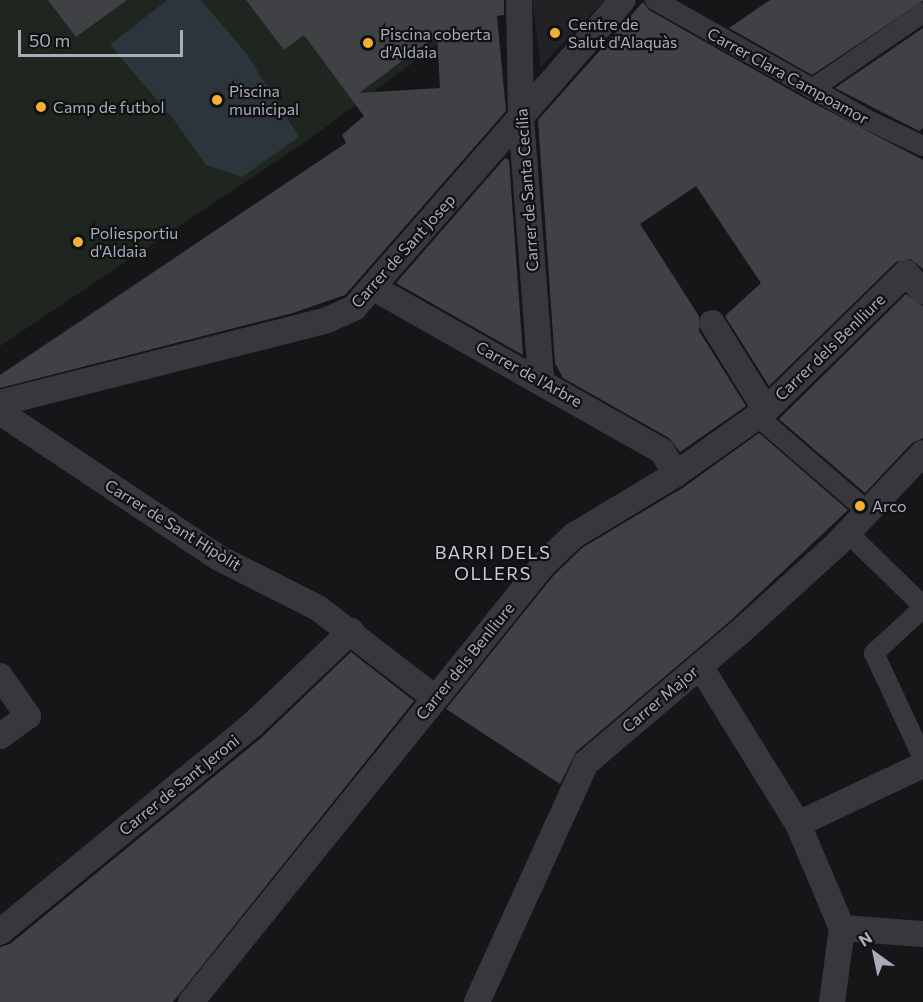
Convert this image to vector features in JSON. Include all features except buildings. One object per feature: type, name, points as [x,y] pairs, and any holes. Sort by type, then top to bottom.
[{"type":"street","name":"Carrer de Santa Cecília","points":[[519,0],[521,118],[541,380]]},
{"type":"street","name":"Carrer de Sant Josep","points":[[0,403],[327,320],[354,308],[623,0]]},
{"type":"street","name":"Carrer Clara Campoamor","points":[[655,0],[812,89],[923,146]]},
{"type":"street","points":[[812,89],[923,13]]},
{"type":"street","name":"Carrer dels Benlliure","points":[[191,1002],[543,565],[573,536],[676,474],[761,413],[906,273],[923,291]]},
{"type":"street","name":"Carrer de l'Arbre","points":[[372,287],[541,380],[662,451],[676,474]]},
{"type":"street","points":[[712,323],[761,413],[867,511]]},
{"type":"street","name":"Carrer de Sant Hipòlit","points":[[0,412],[219,558],[318,608],[351,631],[435,698]]},
{"type":"street","name":"Carrer Major","points":[[477,1002],[586,763],[700,666],[847,532],[923,453]]},
{"type":"street","points":[[847,532],[923,607],[874,653],[923,758]]},
{"type":"street","name":"Carrer de Sant Jeroni","points":[[1,930],[251,726],[351,631]]},
{"type":"street","points":[[700,666],[798,824],[842,928],[832,1002]]},
{"type":"street","points":[[0,676],[28,716],[0,736]]},
{"type":"street","points":[[798,824],[923,765]]},
{"type":"street","points":[[842,928],[923,934]]},
{"type":"shaded area","name":"Poliesportiu d'Aldaia","points":[[0,0],[465,0],[476,16],[311,138],[0,346]]},
{"type":"shaded area","name":"Piscina municipal","points":[[167,0],[201,0],[246,53],[299,137],[242,177],[206,165],[174,120],[110,45]]},
{"type":"shaded area","name":"Centre de Salut d'Alaquàs","points":[[532,0],[605,0],[541,66]]},
{"type":"place","name":"Centre de Salut d'Alaquàs","points":[[555,33]]},
{"type":"place","name":"Piscina coberta d'Aldaia","points":[[368,43]]},
{"type":"place","name":"Piscina municipal","points":[[217,100]]},
{"type":"place","name":"Camp de futbol","points":[[41,107]]},
{"type":"place","name":"Poliesportiu d'Aldaia","points":[[78,242]]},
{"type":"place","name":"Arco","points":[[860,506]]},
{"type":"district","name":"BARRI DELS OLLERS","points":[[493,563]]}]
